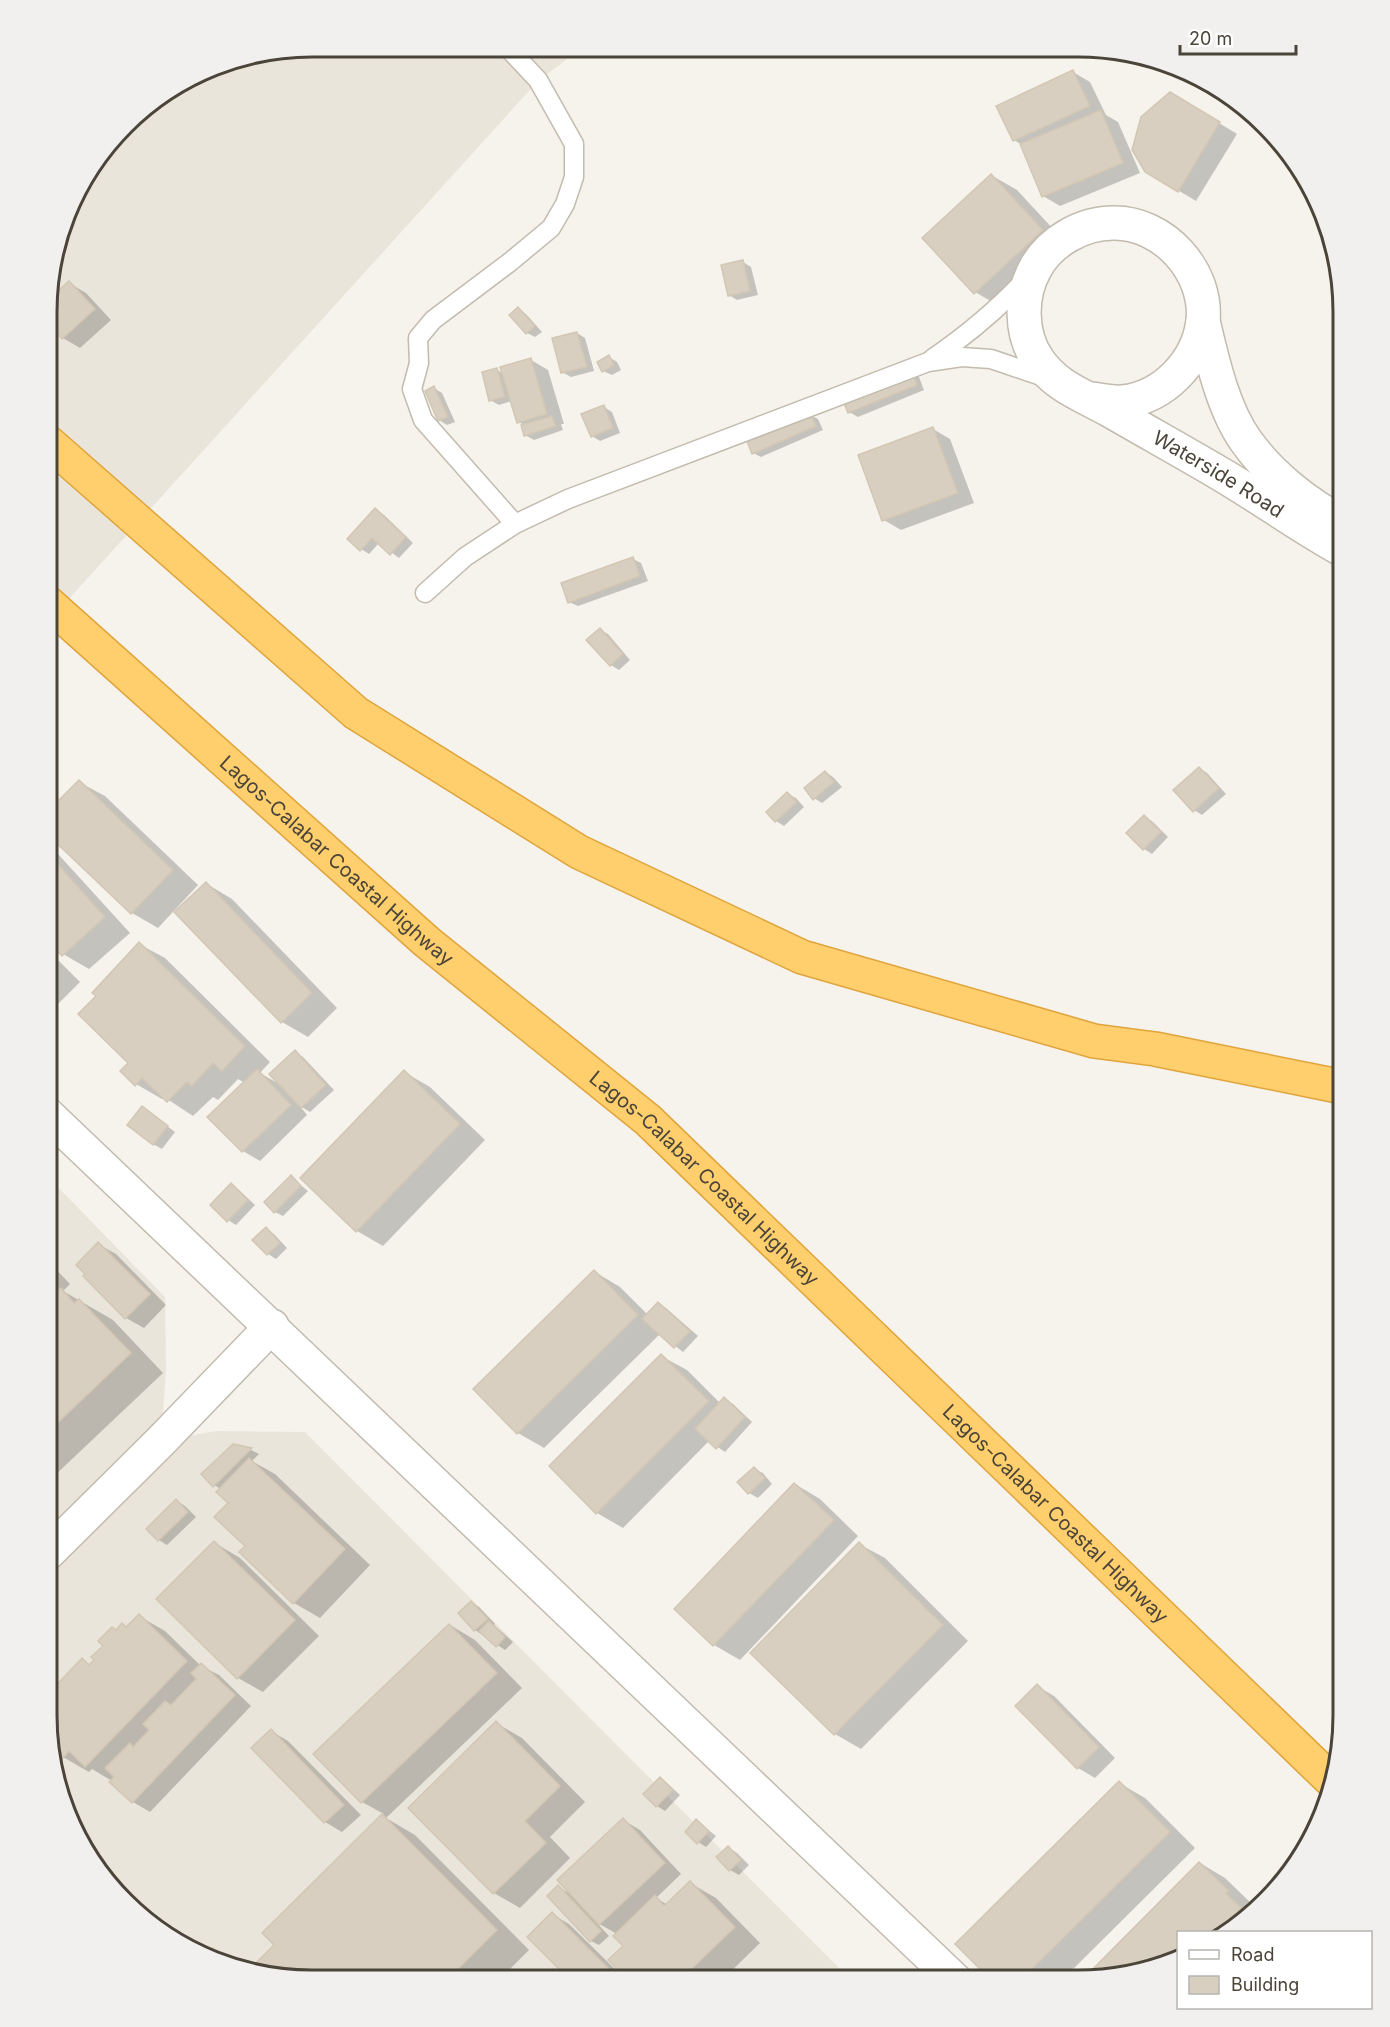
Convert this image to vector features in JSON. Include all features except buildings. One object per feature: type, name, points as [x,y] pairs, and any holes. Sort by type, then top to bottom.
[{"type":"highway","points":[[57,449],[356,713],[579,852],[802,957],[1094,1041],[1155,1049],[1333,1085]]},
{"type":"highway","name":"Lagos-Calabar Coastal Highway","points":[[57,611],[427,942],[648,1120],[1326,1775]]},
{"type":"street","points":[[1203,321],[1195,350],[1178,375],[1152,394],[1122,402],[1091,399],[1057,382],[1037,358],[1025,329],[1025,298],[1035,269],[1055,244],[1082,228],[1113,223],[1144,228],[1164,239],[1186,261],[1200,289],[1203,321],[1220,385],[1246,442],[1280,480],[1330,516]]},
{"type":"street","name":"Waterside Road","points":[[1091,399],[1333,544]]},
{"type":"street","points":[[57,1123],[272,1326],[945,1970]]},
{"type":"street","points":[[57,1544],[272,1326]]},
{"type":"lane","points":[[515,524],[423,420],[412,389],[419,363],[418,338],[433,320],[551,228],[565,204],[574,177],[573,144],[538,80],[516,57]]},
{"type":"lane","points":[[928,362],[976,328],[1035,269]]},
{"type":"lane","points":[[425,593],[465,557],[515,524],[568,499],[928,362],[962,357],[992,359],[1057,382]]},
{"type":"shaded area","points":[[570,57],[538,81],[57,612],[57,312],[59,279],[66,246],[83,199],[100,170],[120,144],[144,120],[170,100],[199,83],[246,66],[279,59]]},
{"type":"shaded area","points":[[57,1186],[165,1297],[166,1370],[161,1441],[216,1431],[305,1432],[841,1970],[312,1970],[279,1968],[246,1961],[199,1944],[170,1927],[144,1907],[120,1883],[100,1857],[83,1828],[66,1781],[59,1748],[57,1715]]}]
